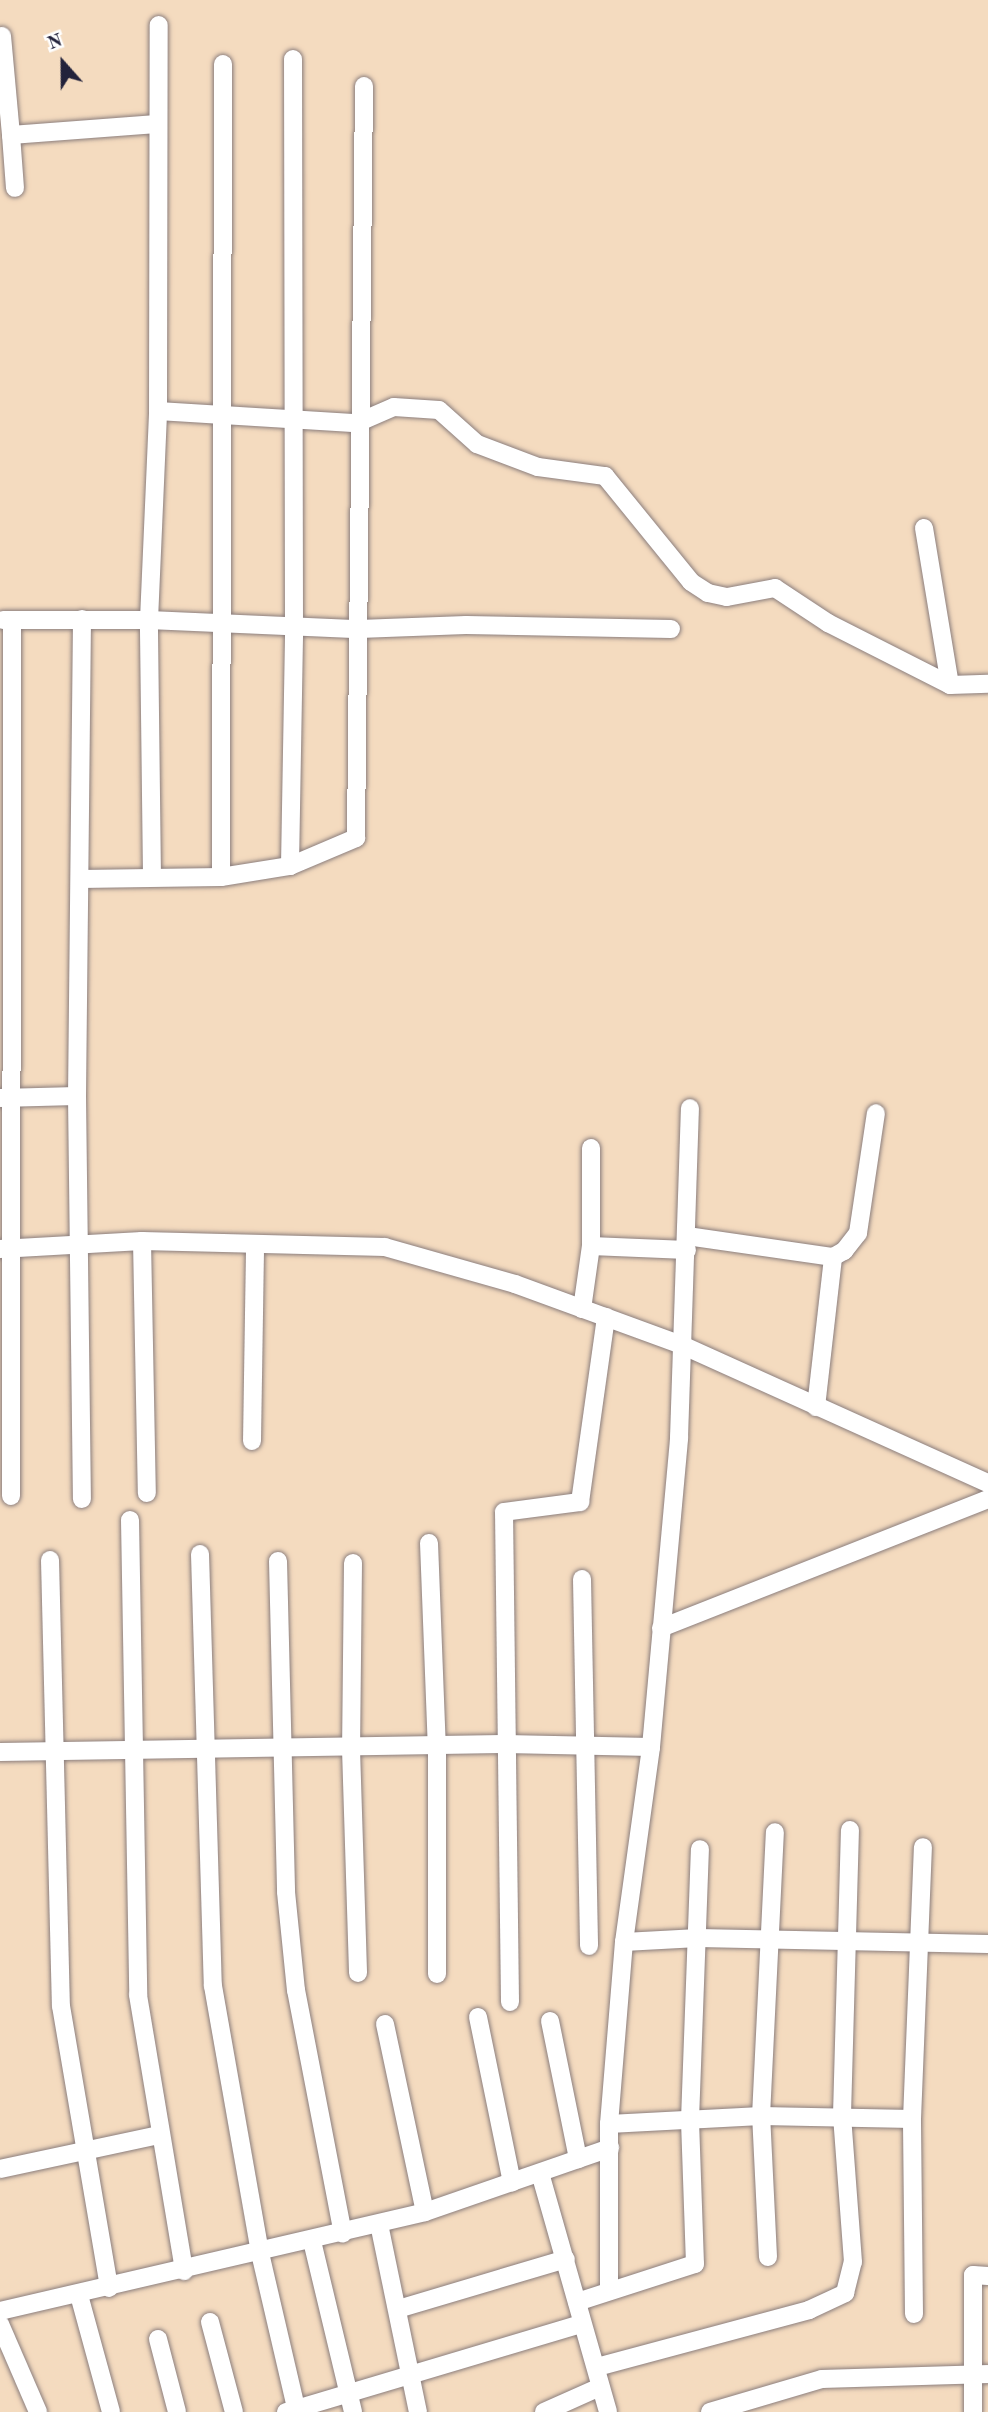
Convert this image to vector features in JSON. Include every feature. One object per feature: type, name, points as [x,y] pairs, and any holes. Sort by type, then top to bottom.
[{"type":"street","points":[[152,877],[149,620],[158,411],[159,25]]},
{"type":"street","points":[[2,36],[15,188]]},
{"type":"street","points":[[290,866],[294,625],[291,420],[293,59]]},
{"type":"street","points":[[221,877],[219,624],[223,64]]},
{"type":"street","points":[[80,879],[221,877],[290,866],[356,838],[358,423],[364,86]]},
{"type":"street","points":[[11,135],[157,124]]},
{"type":"street","points":[[158,411],[358,423],[394,407],[439,410],[477,444],[538,467],[605,476],[691,582],[708,593],[727,597],[775,588],[828,623],[950,685],[988,684]]},
{"type":"street","points":[[924,527],[950,685]]},
{"type":"street","points":[[82,619],[77,1096],[82,1499]]},
{"type":"street","points":[[11,1496],[6,1249],[6,620],[149,620],[359,629],[466,625],[671,629]]},
{"type":"street","points":[[7,1098],[77,1096]]},
{"type":"street","points":[[609,2291],[609,2124],[624,1942],[651,1747],[684,1346],[691,1108]]},
{"type":"street","points":[[816,1407],[833,1257],[858,1233],[876,1113]]},
{"type":"street","points":[[582,1309],[591,1246],[591,1148]]},
{"type":"street","points":[[6,1249],[142,1241],[385,1247],[582,1309],[684,1346],[988,1483]]},
{"type":"street","points":[[142,1241],[147,1493]]},
{"type":"street","points":[[591,1246],[687,1243],[833,1257]]},
{"type":"street","points":[[252,1441],[255,1244]]},
{"type":"street","points":[[510,2001],[504,1512],[580,1502],[606,1317]]},
{"type":"street","points":[[661,1628],[988,1499]]},
{"type":"street","points":[[130,1520],[131,1750],[138,1996],[159,2135],[184,2271]]},
{"type":"street","points":[[429,1543],[437,1747],[437,1974]]},
{"type":"street","points":[[200,1554],[213,1986],[260,2253],[293,2411],[351,2403],[411,2378],[582,2324]]},
{"type":"street","points":[[50,1560],[61,2006],[109,2288]]},
{"type":"street","points":[[278,1561],[286,1892],[296,1990],[344,2233]]},
{"type":"street","points":[[353,1563],[351,1749],[358,1973]]},
{"type":"street","points":[[582,1578],[582,1745],[589,1946]]},
{"type":"street","points":[[0,1752],[206,1747],[351,1749],[505,1744],[651,1747]]},
{"type":"street","points":[[597,2367],[809,2310],[845,2292],[853,2262],[842,2115],[850,1829]]},
{"type":"street","points":[[768,2256],[761,2116],[775,1832]]},
{"type":"street","points":[[914,2314],[912,2119],[923,1847]]},
{"type":"street","points":[[577,2302],[695,2264],[690,2120],[700,1849]]},
{"type":"street","points":[[624,1942],[698,1938],[918,1945],[988,1944]]},
{"type":"street","points":[[478,2017],[512,2183]]},
{"type":"street","points":[[550,2021],[578,2160]]},
{"type":"street","points":[[385,2024],[425,2212]]},
{"type":"street","points":[[609,2124],[761,2116],[842,2115],[912,2119]]},
{"type":"street","points":[[0,2169],[159,2135]]},
{"type":"street","points":[[0,2311],[184,2271],[425,2212],[610,2148]]},
{"type":"street","points":[[540,2173],[608,2412]]},
{"type":"street","points":[[379,2224],[418,2412]]},
{"type":"street","points":[[312,2241],[351,2403]]},
{"type":"street","points":[[398,2309],[566,2259]]},
{"type":"street","points":[[973,2412],[980,2375],[973,2275],[988,2276]]},
{"type":"street","points":[[79,2295],[111,2412]]},
{"type":"street","points":[[210,2322],[234,2412]]},
{"type":"street","points":[[0,2324],[38,2412]]},
{"type":"street","points":[[158,2339],[177,2412]]},
{"type":"street","points":[[710,2412],[822,2379],[980,2375]]},
{"type":"street","points":[[544,2412],[600,2388]]}]
